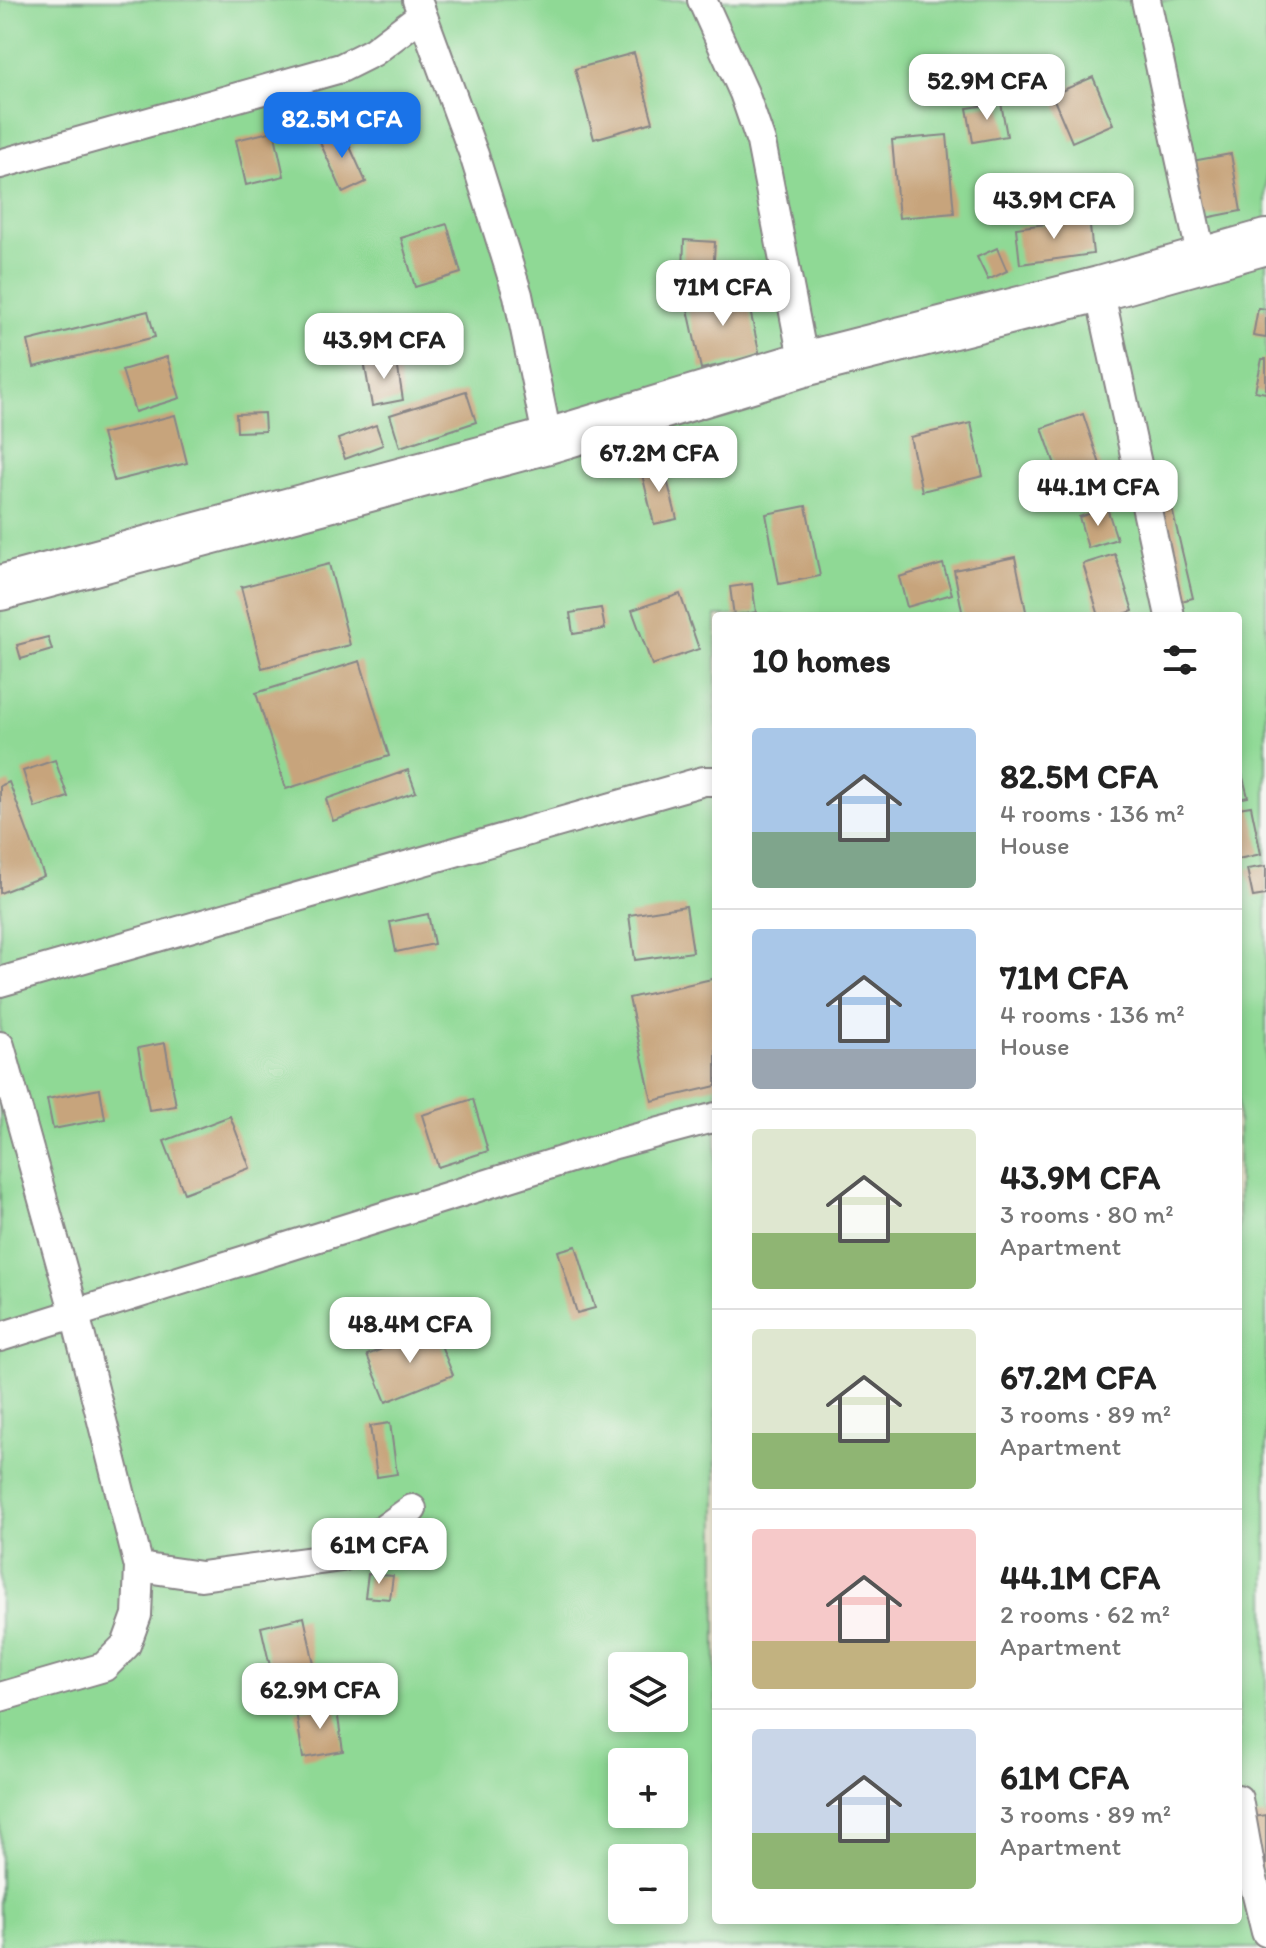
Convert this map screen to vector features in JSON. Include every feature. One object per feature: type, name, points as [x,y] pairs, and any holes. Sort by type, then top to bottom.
[{"type":"highway","points":[[0,588],[548,441],[804,364],[1099,289],[1266,242]]},
{"type":"street","points":[[702,0],[744,93],[761,142],[804,364]]},
{"type":"street","points":[[1146,0],[1202,259]]},
{"type":"street","points":[[0,164],[341,68],[373,52],[420,7],[474,155],[518,295],[548,441]]},
{"type":"street","points":[[1099,289],[1169,612]]},
{"type":"street","points":[[0,982],[634,800],[712,781]]},
{"type":"street","points":[[0,1046],[75,1314],[139,1567],[137,1615],[126,1645],[104,1667],[0,1697]]},
{"type":"street","points":[[0,1337],[615,1144],[712,1118]]},
{"type":"street","points":[[139,1567],[201,1576],[342,1557],[412,1509]]},
{"type":"street","points":[[1242,1821],[1266,1932]]},
{"type":"green space","points":[[0,0],[1266,0],[1266,1948],[0,1948]]},
{"type":"building","points":[[634,53],[653,122],[594,139],[575,69]]},
{"type":"building","points":[[1093,77],[1113,124],[1072,142],[1052,95]]},
{"type":"building","points":[[1001,103],[1007,136],[973,142],[967,108]]},
{"type":"building","points":[[341,127],[366,182],[343,193],[318,138]]},
{"type":"building","points":[[274,131],[284,176],[246,185],[236,140]]},
{"type":"building","points":[[947,135],[954,213],[899,218],[892,140]]},
{"type":"building","points":[[1231,154],[1241,211],[1180,223],[1170,165]]},
{"type":"building","points":[[1089,218],[1093,254],[1020,264],[1016,228]]},
{"type":"building","points":[[447,224],[461,273],[415,287],[401,238]]},
{"type":"building","points":[[684,240],[715,242],[713,275],[683,274]]},
{"type":"building","points":[[997,248],[1007,271],[988,280],[977,257]]},
{"type":"building","points":[[745,287],[760,356],[701,369],[686,300]]},
{"type":"building","points":[[1258,308],[1266,309],[1266,338],[1253,336]]},
{"type":"building","points":[[148,311],[155,337],[34,367],[28,341]]},
{"type":"building","points":[[396,356],[403,400],[372,406],[364,361]]},
{"type":"building","points":[[167,357],[180,398],[135,412],[122,370]]},
{"type":"building","points":[[1262,359],[1266,359],[1266,393],[1255,391]]},
{"type":"building","points":[[466,391],[476,422],[400,447],[390,415]]},
{"type":"building","points":[[264,413],[265,431],[237,432],[236,414]]},
{"type":"building","points":[[1083,414],[1103,473],[1063,487],[1042,428]]},
{"type":"building","points":[[175,415],[187,463],[114,481],[102,434]]},
{"type":"building","points":[[971,423],[983,476],[922,491],[910,437]]},
{"type":"building","points":[[376,425],[383,445],[345,459],[338,439]]},
{"type":"building","points":[[663,464],[677,519],[654,524],[641,470]]},
{"type":"building","points":[[1165,479],[1193,598],[1162,606],[1133,487]]},
{"type":"building","points":[[806,506],[820,576],[779,584],[766,514]]},
{"type":"building","points":[[1107,508],[1117,539],[1088,548],[1079,517]]},
{"type":"building","points":[[1115,554],[1133,611],[1098,612],[1083,564]]},
{"type":"building","points":[[1015,557],[1026,612],[962,612],[954,570]]},
{"type":"building","points":[[329,564],[350,645],[262,668],[241,587]]},
{"type":"building","points":[[943,564],[952,594],[907,607],[899,577]]},
{"type":"building","points":[[752,584],[756,612],[733,612],[730,587]]},
{"type":"building","points":[[680,594],[699,649],[652,665],[632,610]]},
{"type":"building","points":[[601,608],[605,629],[573,634],[570,613]]},
{"type":"building","points":[[48,637],[52,650],[21,659],[17,645]]},
{"type":"building","points":[[360,661],[389,756],[286,789],[256,693]]},
{"type":"building","points":[[55,760],[68,797],[35,808],[23,771]]},
{"type":"building","points":[[408,770],[416,792],[333,821],[326,799]]},
{"type":"building","points":[[1242,774],[1248,797],[1242,798]]},
{"type":"building","points":[[9,782],[44,876],[0,893],[0,786]]},
{"type":"building","points":[[1251,806],[1261,854],[1242,858],[1242,807]]},
{"type":"building","points":[[1266,866],[1266,895],[1253,897],[1247,869]]},
{"type":"building","points":[[686,906],[693,952],[635,960],[629,915]]},
{"type":"building","points":[[428,914],[434,944],[396,952],[390,922]]},
{"type":"building","points":[[712,979],[712,1087],[652,1101],[629,998]]},
{"type":"building","points":[[165,1043],[176,1106],[149,1110],[138,1048]]},
{"type":"building","points":[[100,1089],[105,1119],[53,1129],[47,1099]]},
{"type":"building","points":[[473,1099],[488,1151],[438,1167],[422,1115]]},
{"type":"building","points":[[230,1116],[250,1168],[184,1193],[164,1141]]},
{"type":"building","points":[[576,1246],[595,1308],[577,1313],[558,1251]]},
{"type":"building","points":[[434,1328],[453,1375],[386,1402],[367,1355]]},
{"type":"building","points":[[390,1423],[397,1474],[377,1477],[370,1426]]},
{"type":"building","points":[[368,1574],[393,1576],[390,1599],[365,1597]]},
{"type":"building","points":[[304,1617],[317,1678],[275,1688],[261,1627]]},
{"type":"building","points":[[336,1704],[343,1751],[303,1758],[296,1711]]},
{"type":"building","points":[[1266,1815],[1266,1868],[1248,1871],[1242,1819]]}]
